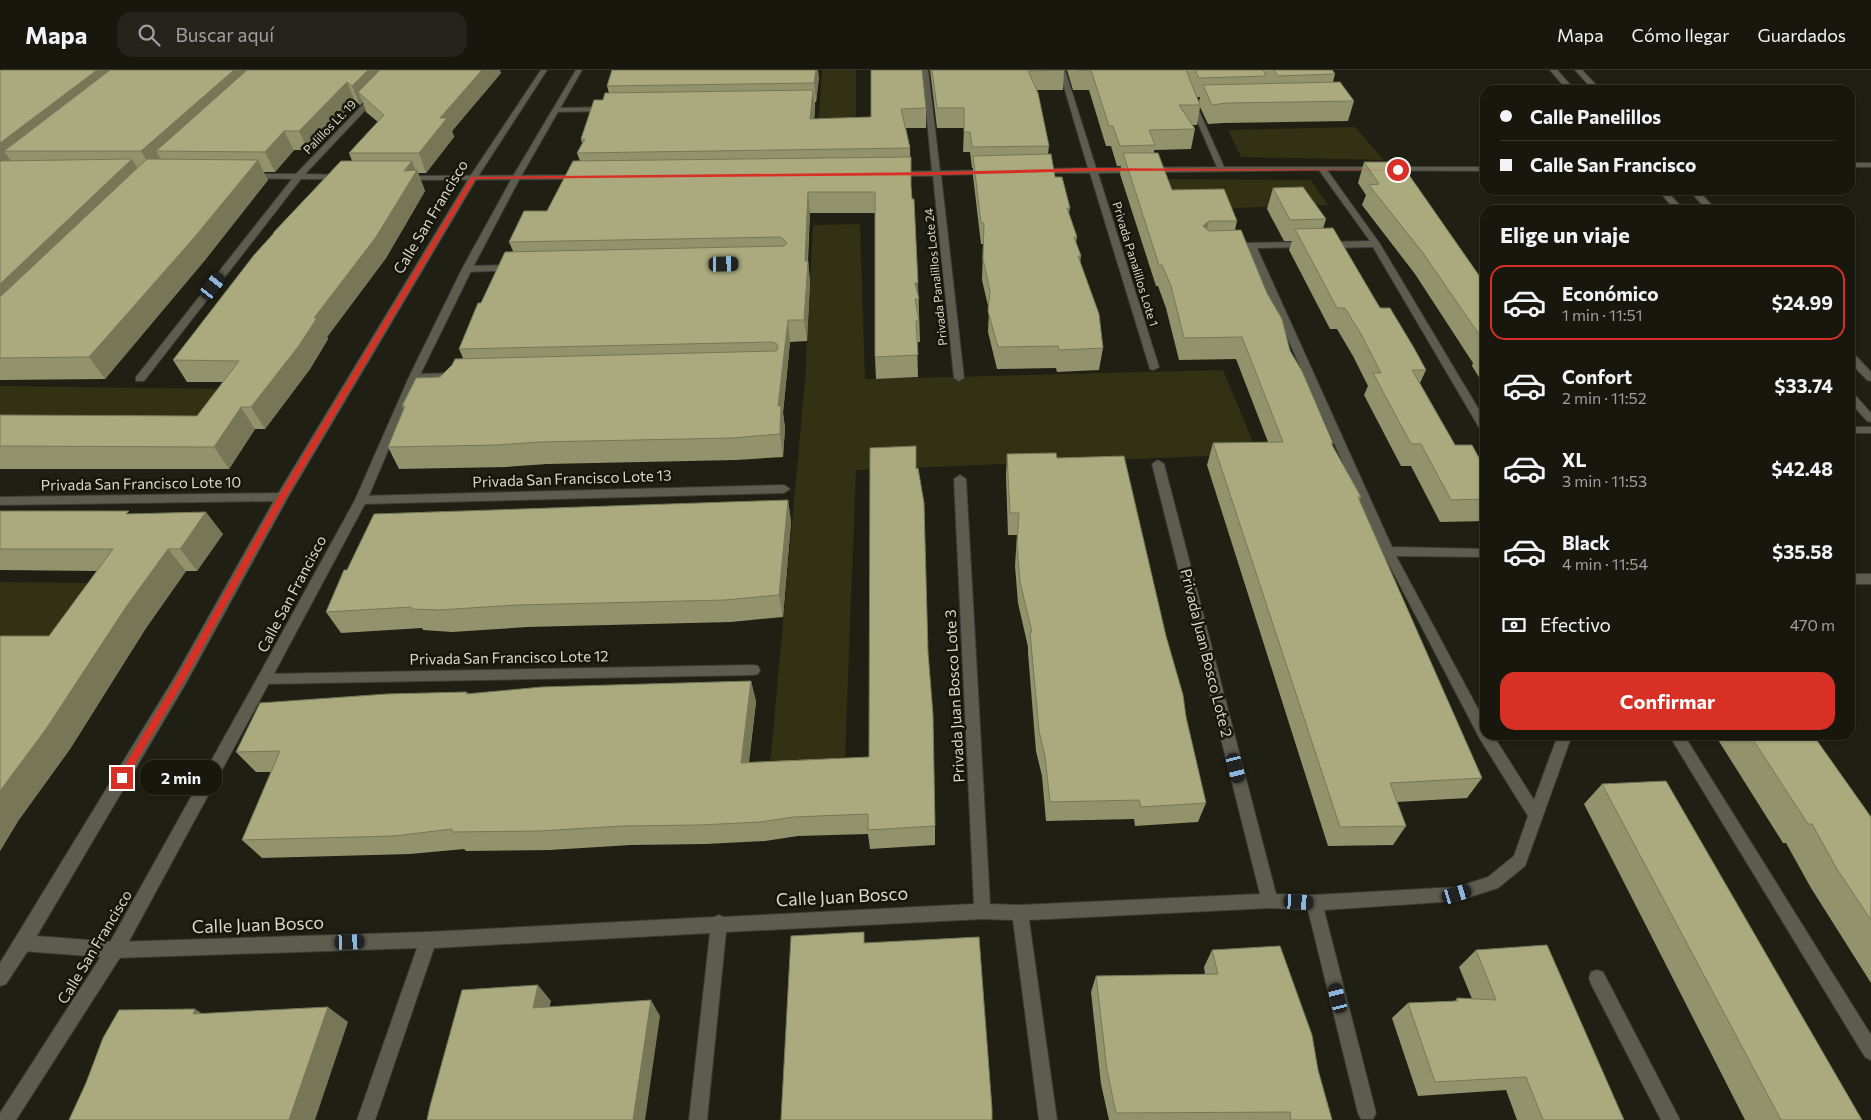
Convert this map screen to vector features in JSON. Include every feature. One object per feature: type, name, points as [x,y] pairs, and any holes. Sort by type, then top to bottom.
[{"type":"street","name":"Palillos Lt. 19","points":[[140,379],[298,177],[400,70]]},
{"type":"street","name":"Calle San Francisco","points":[[0,978],[23,943],[181,679],[282,497],[473,178],[544,70]]},
{"type":"street","name":"Calle San Francisco","points":[[6,1120],[115,950],[362,500],[414,377],[468,269],[516,178],[580,70]]},
{"type":"street","name":"Privada Panalillos Lote 24","points":[[925,70],[938,174],[959,378]]},
{"type":"street","name":"Privada Panalillos Lote 1","points":[[1062,70],[1154,367]]},
{"type":"street","points":[[1178,70],[1222,170]]},
{"type":"street","points":[[1553,70],[1566,85]]},
{"type":"street","points":[[1578,70],[1592,85]]},
{"type":"street","points":[[1192,102],[1202,101]]},
{"type":"street","points":[[557,110],[616,109]]},
{"type":"street","points":[[1855,165],[1871,165]]},
{"type":"street","points":[[1025,171],[1321,168],[1480,169]]},
{"type":"street","points":[[1321,168],[1376,244],[1480,421]]},
{"type":"street","points":[[889,174],[996,172]]},
{"type":"street","points":[[241,176],[346,177]]},
{"type":"street","points":[[395,178],[585,177]]},
{"type":"street","points":[[1666,195],[1676,205]]},
{"type":"street","points":[[1698,195],[1707,205]]},
{"type":"street","points":[[1232,246],[1376,244]]},
{"type":"street","points":[[1251,246],[1388,551],[1480,726]]},
{"type":"street","points":[[468,269],[527,268]]},
{"type":"street","points":[[1855,361],[1871,378]]},
{"type":"street","points":[[414,377],[473,376]]},
{"type":"street","points":[[1855,401],[1871,419]]},
{"type":"street","points":[[1855,430],[1871,430]]},
{"type":"street","name":"Privada Juan Bosco Lote 2","points":[[1158,464],[1270,901]]},
{"type":"street","name":"Privada Juan Bosco Lote 3","points":[[960,479],[982,911]]},
{"type":"street","name":"Privada San Francisco Lote 13","points":[[362,500],[784,489]]},
{"type":"street","name":"Privada San Francisco Lote 10","points":[[0,501],[282,497]]},
{"type":"street","points":[[1388,551],[1480,553]]},
{"type":"street","points":[[1855,579],[1871,579]]},
{"type":"street","name":"Privada San Francisco Lote 12","points":[[264,679],[753,670]]},
{"type":"street","points":[[1488,740],[1537,817]]},
{"type":"street","name":"Calle Juan Bosco","points":[[23,943],[115,950],[428,940],[719,923],[982,911],[1020,913],[1270,901],[1314,903],[1457,894],[1492,883],[1520,861],[1537,817],[1562,740]]},
{"type":"street","points":[[1679,740],[1871,1051]]},
{"type":"street","points":[[1314,903],[1367,1113]]},
{"type":"street","points":[[1020,913],[1048,1120]]},
{"type":"street","points":[[698,1120],[719,923]]},
{"type":"street","points":[[366,1120],[428,940]]},
{"type":"street","points":[[1597,978],[1670,1120]]},
{"type":"shaded area","points":[[822,70],[856,70],[856,130],[818,131]]},
{"type":"shaded area","points":[[1355,127],[1384,160],[1241,157],[1228,130]]},
{"type":"shaded area","points":[[1161,179],[1311,180],[1328,205],[1173,210]]},
{"type":"shaded area","points":[[860,224],[865,379],[1223,370],[1258,454],[856,470],[845,757],[770,765],[805,381],[813,225]]},
{"type":"shaded area","points":[[0,386],[231,389],[201,430],[0,428]]},
{"type":"shaded area","points":[[0,582],[89,583],[46,647],[0,647]]},
{"type":"building","points":[[0,70],[97,70],[0,143]]},
{"type":"building","points":[[110,70],[234,70],[141,151],[4,151]]},
{"type":"building","points":[[247,70],[368,70],[352,86],[347,82],[299,131],[284,131],[265,152],[156,151]]},
{"type":"building","points":[[380,70],[482,70],[440,118],[447,118],[419,153],[349,153],[384,115],[358,92]]},
{"type":"building","points":[[612,70],[816,70],[814,83],[607,86]]},
{"type":"building","points":[[871,70],[922,70],[926,108],[901,109],[910,148],[577,153],[585,139],[581,139],[594,100],[603,100],[605,93],[813,90],[810,119],[871,117]]},
{"type":"building","points":[[932,70],[1064,70],[1028,71],[1038,93],[1049,146],[972,147],[970,132],[964,132],[964,108],[937,108]]},
{"type":"building","points":[[1091,70],[1186,70],[1200,105],[1179,105],[1195,129],[1149,130],[1155,145],[1120,146],[1113,126],[1109,126]]},
{"type":"building","points":[[1195,70],[1263,70],[1266,76],[1199,78]]},
{"type":"building","points":[[1274,70],[1332,70],[1335,74],[1278,76]]},
{"type":"building","points":[[1340,82],[1354,101],[1227,103],[1212,105],[1203,85]]},
{"type":"building","points":[[1123,153],[1158,153],[1172,190],[1224,189],[1237,221],[1209,221],[1203,226],[1209,231],[1241,230],[1267,293],[1282,319],[1290,351],[1302,371],[1333,443],[1331,443],[1361,497],[1358,497],[1482,778],[1390,783],[1406,826],[1340,827],[1213,443],[1283,442],[1242,337],[1184,338],[1171,286],[1162,265],[1159,265]]},
{"type":"building","points":[[1051,154],[1055,177],[1062,177],[1070,208],[1067,208],[1081,256],[1078,256],[1099,314],[1103,348],[1059,350],[1058,346],[998,347],[988,311],[990,291],[983,259],[984,223],[981,223],[973,156]]},
{"type":"building","points":[[911,157],[911,186],[912,199],[914,199],[918,283],[915,283],[919,299],[915,299],[919,321],[916,321],[918,355],[875,357],[875,192],[808,192],[805,261],[808,261],[804,320],[788,320],[778,406],[781,406],[780,434],[732,438],[388,447],[405,406],[402,406],[416,378],[440,377],[452,365],[455,359],[776,351],[778,349],[777,344],[772,342],[459,349],[478,303],[481,303],[505,252],[784,246],[787,243],[781,237],[509,242],[524,211],[547,211],[573,161]]},
{"type":"building","points":[[132,159],[0,284],[0,161]]},
{"type":"building","points":[[147,159],[258,160],[193,239],[89,357],[0,358],[0,297]]},
{"type":"building","points":[[341,161],[412,161],[404,171],[417,170],[376,237],[314,318],[317,318],[298,347],[251,407],[241,407],[214,447],[0,446],[0,415],[197,416],[239,361],[173,360],[254,255]]},
{"type":"building","points":[[1364,162],[1400,162],[1480,277],[1480,336],[1423,253],[1369,185],[1379,184]]},
{"type":"building","points":[[1303,187],[1326,219],[1290,220],[1273,188]]},
{"type":"building","points":[[1333,228],[1380,308],[1390,308],[1426,370],[1412,370],[1455,445],[1472,445],[1480,460],[1480,499],[1451,500],[1421,444],[1411,444],[1373,373],[1381,373],[1361,334],[1345,308],[1337,308],[1295,229]]},
{"type":"building","points":[[916,446],[916,469],[918,468],[924,503],[928,652],[933,715],[935,826],[868,830],[868,814],[794,817],[760,822],[699,825],[622,826],[539,831],[452,832],[452,829],[394,836],[242,840],[280,751],[236,752],[260,703],[387,694],[467,692],[466,694],[542,687],[751,681],[741,763],[869,757],[870,448]]},
{"type":"building","points":[[1056,453],[1057,458],[1124,456],[1166,636],[1183,695],[1186,717],[1206,803],[1141,807],[1139,800],[1050,802],[1045,756],[1039,731],[1030,632],[1032,632],[1020,582],[1017,544],[1019,513],[1010,513],[1007,454]]},
{"type":"building","points":[[788,500],[779,595],[725,600],[516,605],[439,610],[411,609],[411,607],[326,612],[344,570],[347,570],[374,514]]},
{"type":"building","points":[[0,511],[129,511],[126,514],[206,512],[180,549],[168,549],[126,607],[46,729],[0,791],[0,636],[49,636],[113,549],[0,549]]},
{"type":"building","points":[[1753,740],[1817,740],[1871,817],[1871,920],[1837,869],[1812,824],[1808,824]]},
{"type":"building","points":[[1666,781],[1862,1120],[1781,1120],[1602,784]]},
{"type":"building","points":[[864,932],[864,943],[979,937],[992,1120],[781,1120],[791,936]]},
{"type":"building","points":[[1547,945],[1624,1120],[1543,1120],[1526,1077],[1435,1082],[1408,1003],[1458,1001],[1457,998],[1496,1000],[1476,950]]},
{"type":"building","points":[[1280,946],[1312,1035],[1318,1070],[1332,1120],[1291,1120],[1290,1112],[1116,1113],[1107,1070],[1096,976],[1218,974],[1212,950]]},
{"type":"building","points":[[538,985],[533,1008],[651,1000],[633,1120],[427,1120],[462,990]]},
{"type":"building","points":[[328,1007],[289,1120],[69,1120],[86,1083],[103,1038],[119,1010],[195,1009],[193,1014]]},
{"type":"route","points":[[122,778],[181,679],[282,497],[473,178],[1321,168],[1398,170]]}]
